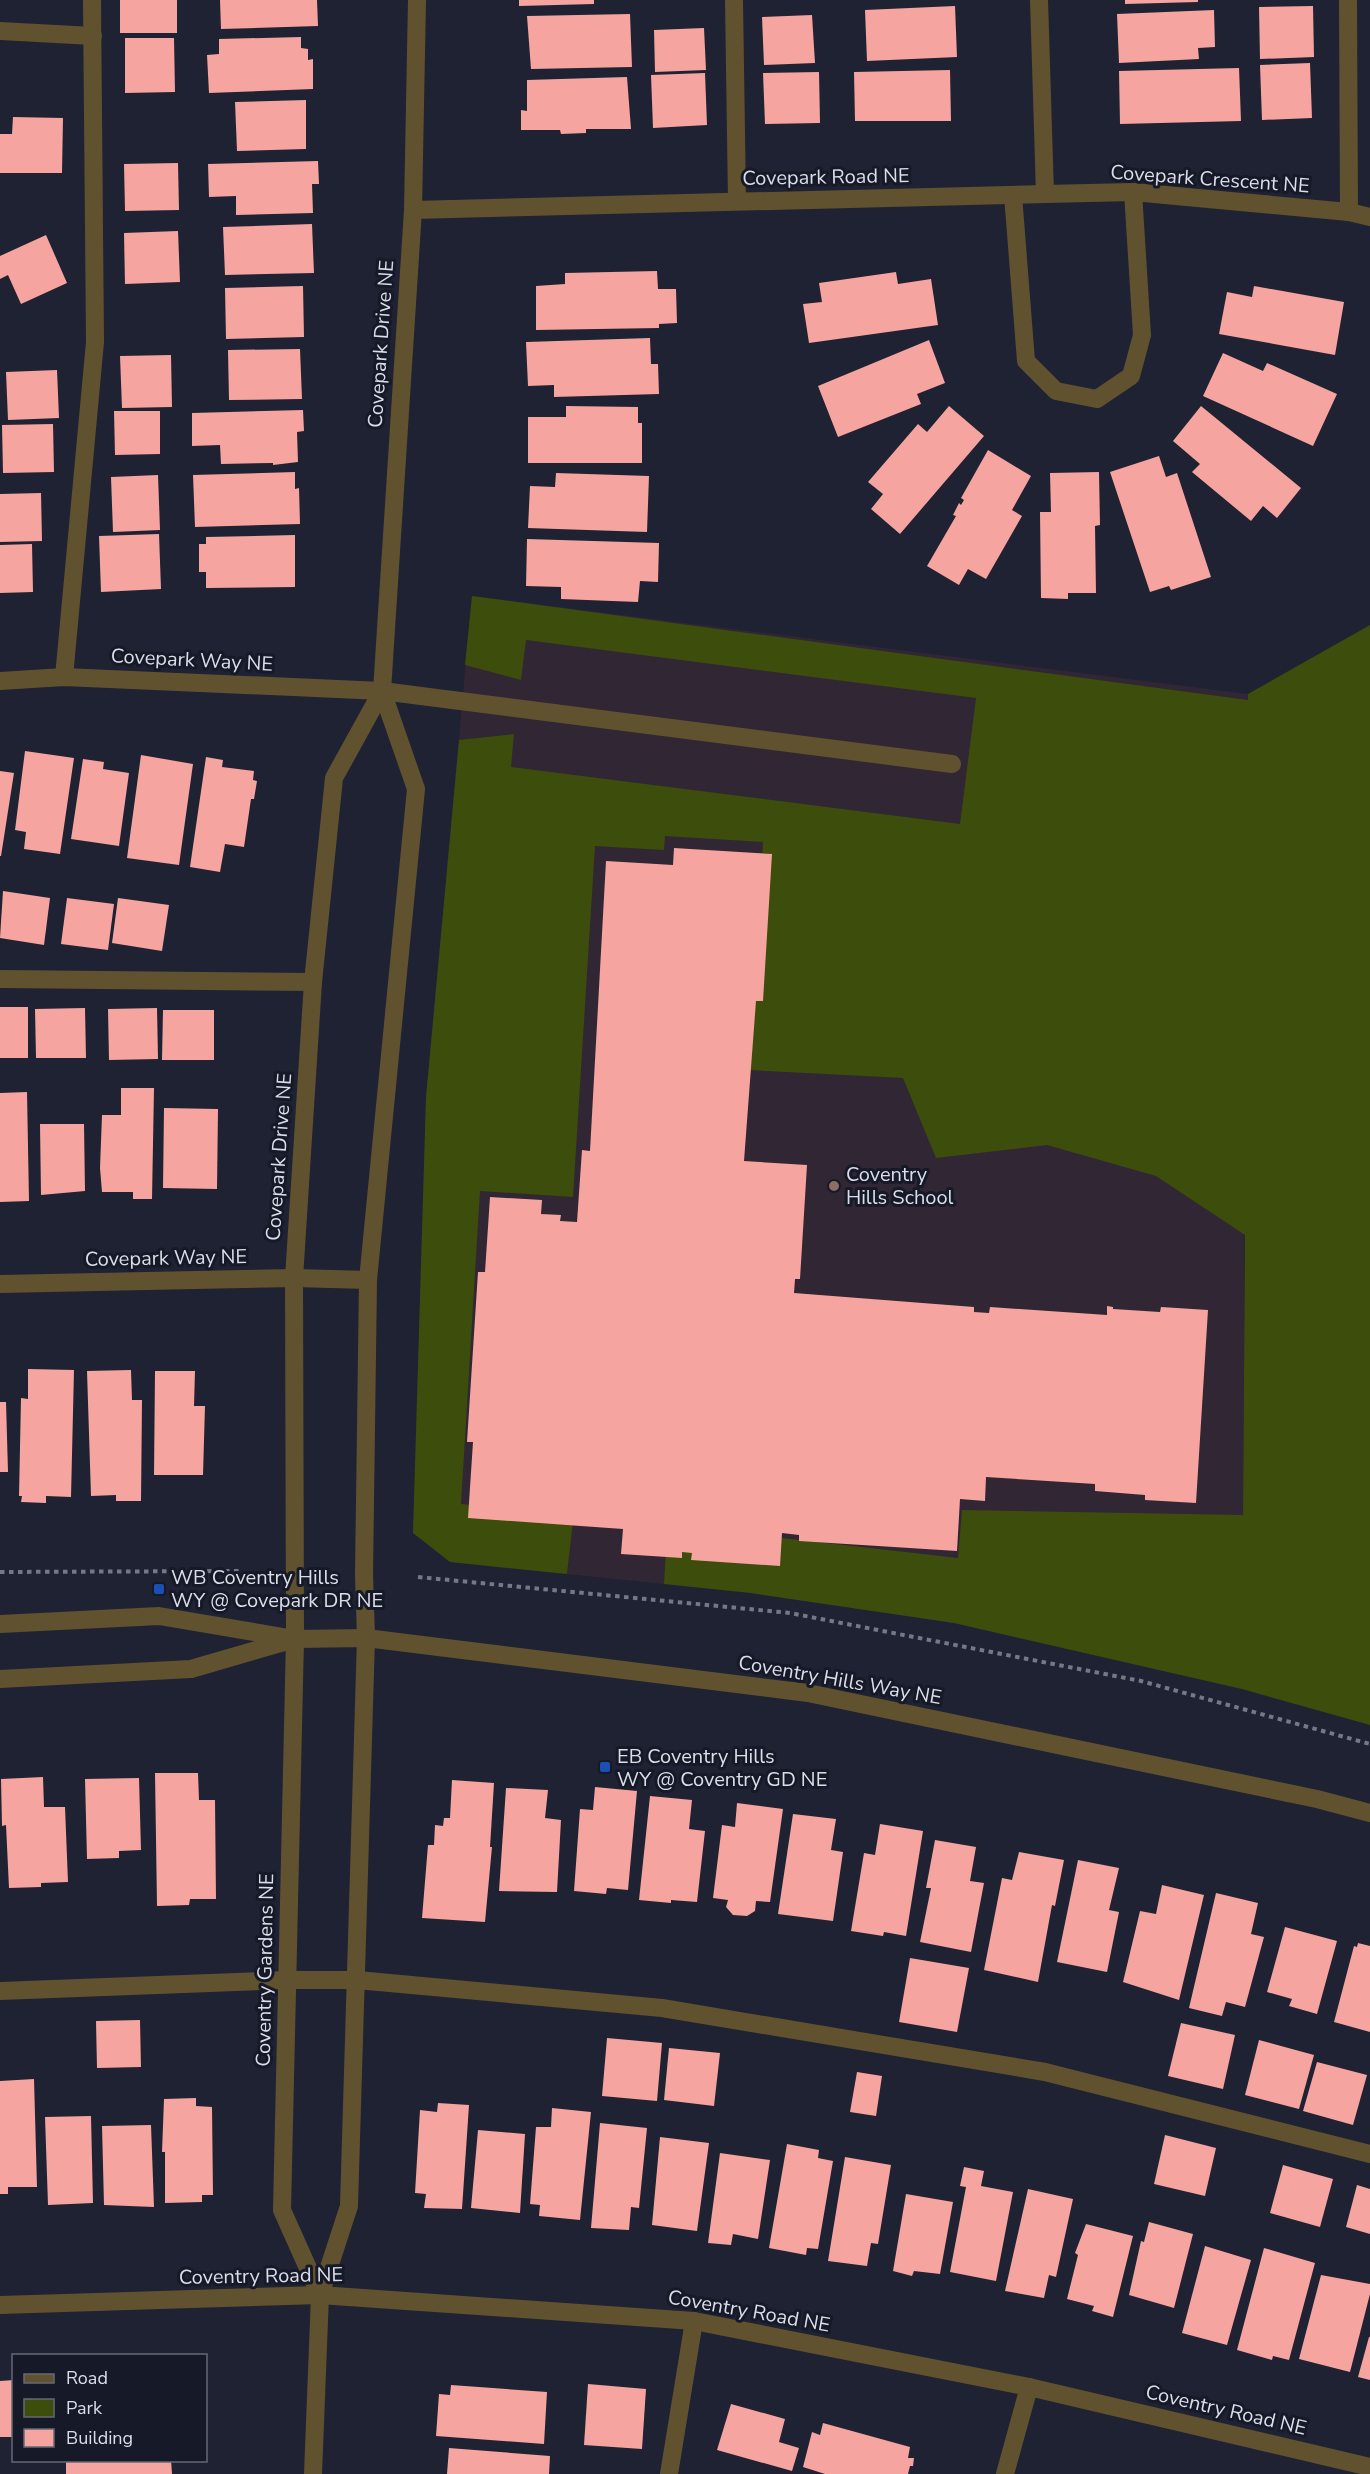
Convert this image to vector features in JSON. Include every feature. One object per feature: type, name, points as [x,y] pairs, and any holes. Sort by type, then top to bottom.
[{"type":"street","points":[[64,677],[95,342],[92,0]]},
{"type":"street","name":"Covepark Drive NE","points":[[366,1638],[363,1575],[368,1280],[416,789],[382,691],[413,210],[417,0]]},
{"type":"street","points":[[734,0],[737,201]]},
{"type":"street","points":[[1039,0],[1045,194]]},
{"type":"street","points":[[1348,0],[1349,212]]},
{"type":"street","points":[[0,31],[93,36]]},
{"type":"street","points":[[1013,195],[1026,361],[1056,391],[1096,399],[1131,376],[1142,335],[1133,192]]},
{"type":"street","name":"Covepark Crescent NE","points":[[1045,194],[1133,192],[1349,212],[1370,217]]},
{"type":"street","name":"Covepark Road NE","points":[[413,210],[1045,194]]},
{"type":"street","name":"Covepark Way NE","points":[[0,681],[64,677],[382,691],[952,764]]},
{"type":"street","name":"Covepark Drive NE","points":[[295,1639],[294,1278],[313,982],[334,778],[382,691]]},
{"type":"street","points":[[0,980],[313,982]]},
{"type":"street","name":"Covepark Way NE","points":[[0,1284],[294,1278],[368,1280]]},
{"type":"street","name":"Coventry Hills Way NE","points":[[0,1624],[159,1616],[295,1639],[366,1638],[808,1694],[1317,1799],[1370,1813]]},
{"type":"street","name":"Coventry Gardens NE","points":[[313,2474],[320,2295],[349,2206],[366,1638]]},
{"type":"street","name":"Coventry Hills Way NE","points":[[0,1679],[191,1669],[295,1639]]},
{"type":"street","name":"Coventry Gardens NE","points":[[295,1639],[282,2210],[320,2295]]},
{"type":"street","points":[[0,1990],[287,1980],[357,1980],[662,2008],[1045,2072],[1370,2154]]},
{"type":"street","name":"Coventry Road NE","points":[[0,2305],[320,2295],[694,2321],[1029,2387],[1330,2466],[1370,2467]]},
{"type":"street","points":[[669,2474],[694,2321]]},
{"type":"street","points":[[1005,2474],[1029,2387]]},
{"type":"path","points":[[0,1572],[239,1571]]},
{"type":"path","points":[[418,1577],[790,1613],[1141,1681],[1370,1744]]},
{"type":"shaded area","name":"Coventry Hills School","points":[[472,596],[1248,694],[1242,1689],[953,1623],[751,1593],[450,1562],[413,1533],[426,1097]]},
{"type":"green space","points":[[472,596],[1248,700],[1248,694],[1370,625],[1370,1725],[1242,1689],[954,1623],[751,1593],[664,1584],[666,1550],[782,1538],[958,1558],[962,1510],[1243,1515],[1245,1235],[1156,1176],[1047,1145],[936,1158],[903,1078],[749,1070],[763,842],[665,836],[664,850],[595,846],[573,1197],[480,1191],[461,1504],[574,1512],[567,1574],[450,1562],[413,1533],[426,1097],[459,740],[514,734],[511,767],[960,824],[976,698],[526,640],[521,680],[465,665]]},
{"type":"building","points":[[120,0],[177,0],[177,33],[120,33]]},
{"type":"building","points":[[220,0],[317,0],[318,26],[221,29]]},
{"type":"building","points":[[519,0],[594,0],[594,4],[519,6]]},
{"type":"building","points":[[1125,0],[1198,0],[1198,2],[1125,4]]},
{"type":"building","points":[[955,6],[957,57],[867,61],[865,10]]},
{"type":"building","points":[[1313,6],[1314,57],[1260,59],[1259,7]]},
{"type":"building","points":[[1214,10],[1215,47],[1198,48],[1199,59],[1119,63],[1117,14]]},
{"type":"building","points":[[630,14],[632,67],[531,69],[527,16]]},
{"type":"building","points":[[812,15],[815,63],[764,65],[762,17]]},
{"type":"building","points":[[704,28],[706,70],[655,72],[654,30]]},
{"type":"building","points":[[301,37],[301,48],[308,49],[308,60],[313,59],[313,89],[209,93],[207,55],[219,54],[219,39]]},
{"type":"building","points":[[125,38],[174,38],[175,92],[125,93]]},
{"type":"building","points":[[1310,63],[1312,118],[1262,120],[1260,65]]},
{"type":"building","points":[[1239,68],[1241,121],[1120,124],[1119,71]]},
{"type":"building","points":[[950,70],[951,121],[855,121],[854,72]]},
{"type":"building","points":[[819,72],[820,123],[765,124],[763,73]]},
{"type":"building","points":[[705,73],[707,125],[653,128],[651,75]]},
{"type":"building","points":[[627,77],[631,129],[586,129],[586,133],[561,134],[560,130],[521,130],[521,110],[527,111],[527,80]]},
{"type":"building","points":[[306,100],[306,149],[237,151],[235,102]]},
{"type":"building","points":[[13,117],[63,118],[62,173],[0,173],[0,134],[12,134]]},
{"type":"building","points":[[318,161],[319,184],[312,184],[313,213],[236,215],[236,196],[209,197],[208,164]]},
{"type":"building","points":[[178,163],[179,210],[125,211],[124,164]]},
{"type":"building","points":[[312,224],[314,273],[225,275],[223,227]]},
{"type":"building","points":[[178,231],[180,282],[125,284],[124,233]]},
{"type":"building","points":[[46,235],[67,283],[21,304],[8,275],[0,279],[0,256]]},
{"type":"building","points":[[657,271],[658,289],[676,289],[677,323],[659,324],[659,328],[536,330],[536,286],[565,284],[565,273]]},
{"type":"building","points":[[896,272],[898,284],[931,279],[938,325],[809,343],[803,304],[822,302],[819,283]]},
{"type":"building","points":[[303,286],[304,337],[226,339],[225,288]]},
{"type":"building","points":[[1254,286],[1344,302],[1335,355],[1219,334],[1227,292],[1252,297]]},
{"type":"building","points":[[650,338],[651,364],[658,364],[659,394],[554,397],[554,385],[528,386],[526,342]]},
{"type":"building","points":[[929,340],[945,383],[917,394],[921,404],[838,437],[818,386]]},
{"type":"building","points":[[300,349],[302,399],[229,400],[228,350]]},
{"type":"building","points":[[1223,353],[1263,371],[1267,363],[1337,394],[1313,446],[1203,396]]},
{"type":"building","points":[[171,355],[172,407],[122,408],[120,356]]},
{"type":"building","points":[[57,370],[59,418],[8,420],[6,372]]},
{"type":"building","points":[[566,406],[638,407],[638,423],[642,423],[642,463],[528,463],[528,417],[566,417]]},
{"type":"building","points":[[949,406],[984,436],[900,534],[871,509],[883,494],[868,482],[918,424],[927,432]]},
{"type":"building","points":[[1201,406],[1301,488],[1277,518],[1263,506],[1251,521],[1192,472],[1200,464],[1173,441]]},
{"type":"building","points":[[303,410],[304,431],[297,432],[298,462],[273,465],[273,463],[221,464],[220,445],[192,446],[192,413]]},
{"type":"building","points":[[114,411],[160,411],[160,454],[115,455]]},
{"type":"building","points":[[53,424],[54,472],[3,473],[2,425]]},
{"type":"building","points":[[988,450],[1031,476],[1012,510],[1022,516],[986,579],[968,569],[959,585],[927,566],[956,516],[953,515],[959,503],[961,505],[964,500],[961,498]]},
{"type":"building","points":[[1159,456],[1166,477],[1177,473],[1211,577],[1171,590],[1169,586],[1150,592],[1110,472]]},
{"type":"building","points":[[295,472],[295,489],[299,488],[300,524],[195,527],[193,475]]},
{"type":"building","points":[[1099,472],[1100,525],[1095,526],[1096,593],[1068,593],[1068,599],[1041,598],[1040,512],[1051,512],[1050,473]]},
{"type":"building","points":[[556,473],[649,476],[647,532],[528,528],[530,486],[555,487]]},
{"type":"building","points":[[158,475],[160,530],[113,532],[111,477]]},
{"type":"building","points":[[41,493],[42,541],[0,542],[0,494]]},
{"type":"building","points":[[159,534],[161,589],[101,592],[99,536]]},
{"type":"building","points":[[295,535],[295,587],[206,588],[206,572],[199,572],[199,544],[206,544],[206,537]]},
{"type":"building","points":[[527,539],[659,543],[658,582],[640,581],[638,602],[561,599],[561,587],[526,586]]},
{"type":"building","points":[[32,544],[33,592],[0,593],[0,545]]},
{"type":"building","points":[[25,751],[74,758],[60,854],[24,849],[26,832],[15,830]]},
{"type":"building","points":[[141,755],[193,764],[179,865],[127,858]]},
{"type":"building","points":[[206,757],[223,760],[222,767],[254,771],[253,780],[257,781],[254,799],[251,799],[244,847],[225,844],[220,872],[190,867]]},
{"type":"building","points":[[83,759],[104,762],[103,769],[129,773],[119,846],[71,839]]},
{"type":"building","points":[[0,771],[14,773],[1,856],[0,856]]},
{"type":"building","points":[[674,848],[772,854],[763,1001],[756,1001],[744,1161],[807,1165],[800,1279],[795,1279],[794,1293],[974,1307],[974,1312],[989,1313],[990,1307],[1107,1315],[1107,1306],[1113,1309],[1160,1312],[1161,1307],[1208,1310],[1196,1503],[1145,1500],[1145,1495],[1095,1491],[1095,1484],[986,1477],[985,1501],[960,1499],[957,1551],[799,1541],[799,1535],[782,1533],[780,1566],[691,1560],[692,1553],[682,1552],[682,1558],[621,1554],[623,1529],[468,1518],[473,1442],[467,1442],[478,1272],[485,1272],[490,1197],[542,1200],[541,1214],[561,1215],[560,1221],[577,1222],[582,1150],[590,1151],[606,861],[673,865]]},
{"type":"building","points":[[3,891],[50,898],[44,945],[0,938]]},
{"type":"building","points":[[67,898],[114,904],[108,950],[61,944]]},
{"type":"building","points":[[118,898],[169,905],[162,951],[112,943]]},
{"type":"building","points":[[0,1007],[28,1007],[28,1058],[0,1058]]},
{"type":"building","points":[[85,1008],[86,1058],[36,1058],[35,1009]]},
{"type":"building","points":[[157,1008],[158,1059],[109,1060],[108,1009]]},
{"type":"building","points":[[163,1010],[214,1010],[214,1060],[162,1060]]},
{"type":"building","points":[[121,1088],[154,1088],[152,1199],[133,1199],[133,1192],[102,1192],[100,1168],[102,1115],[121,1115]]},
{"type":"building","points":[[27,1092],[29,1201],[0,1202],[0,1093]]},
{"type":"building","points":[[164,1108],[218,1109],[217,1189],[163,1188]]},
{"type":"building","points":[[40,1124],[84,1124],[85,1191],[41,1195]]},
{"type":"building","points":[[28,1369],[74,1370],[71,1497],[46,1496],[46,1503],[21,1502],[22,1496],[19,1496],[21,1398],[28,1399]]},
{"type":"building","points":[[131,1370],[132,1400],[142,1400],[141,1501],[116,1501],[116,1495],[91,1496],[87,1371]]},
{"type":"building","points":[[155,1371],[195,1371],[194,1406],[205,1406],[203,1475],[154,1475]]},
{"type":"building","points":[[0,1402],[6,1402],[8,1472],[0,1472]]},
{"type":"building","points":[[155,1773],[198,1773],[199,1800],[215,1800],[216,1899],[190,1899],[189,1905],[157,1906]]},
{"type":"building","points":[[43,1777],[44,1807],[65,1807],[68,1882],[41,1883],[41,1887],[9,1888],[6,1825],[2,1826],[1,1779]]},
{"type":"building","points":[[139,1778],[141,1850],[119,1851],[119,1858],[87,1859],[85,1779]]},
{"type":"building","points":[[452,1780],[494,1783],[490,1847],[492,1847],[485,1922],[422,1918],[428,1845],[434,1845],[435,1825],[443,1826],[444,1818],[450,1818]]},
{"type":"building","points":[[595,1787],[637,1791],[628,1890],[607,1888],[606,1894],[574,1891],[580,1809],[593,1810]]},
{"type":"building","points":[[506,1788],[548,1790],[545,1818],[561,1820],[557,1892],[499,1891]]},
{"type":"building","points":[[650,1796],[692,1800],[689,1829],[705,1831],[697,1902],[671,1900],[671,1903],[639,1900]]},
{"type":"building","points":[[737,1803],[783,1809],[770,1902],[756,1901],[755,1911],[747,1916],[733,1915],[726,1907],[728,1900],[713,1898],[722,1825],[735,1827]]},
{"type":"building","points":[[793,1814],[836,1819],[831,1850],[843,1852],[833,1921],[778,1914]]},
{"type":"building","points":[[880,1824],[923,1831],[906,1936],[884,1932],[883,1936],[851,1931],[864,1853],[875,1855]]},
{"type":"building","points":[[935,1840],[976,1847],[970,1881],[984,1883],[971,1952],[920,1942],[931,1888],[926,1888]]},
{"type":"building","points":[[1019,1852],[1064,1860],[1055,1906],[1052,1905],[1038,1982],[984,1970],[1002,1878],[1012,1880]]},
{"type":"building","points":[[1078,1860],[1119,1868],[1109,1910],[1119,1912],[1107,1972],[1057,1962]]},
{"type":"building","points":[[1162,1885],[1204,1895],[1179,2000],[1123,1982],[1140,1911],[1156,1914]]},
{"type":"building","points":[[1216,1893],[1258,1903],[1251,1934],[1264,1937],[1245,2007],[1226,2002],[1222,2016],[1189,2008]]},
{"type":"building","points":[[1285,1927],[1337,1941],[1317,2014],[1289,2006],[1292,1999],[1267,1992]]},
{"type":"building","points":[[1358,1943],[1370,1946],[1370,2032],[1334,2022],[1354,1946],[1357,1947]]},
{"type":"building","points":[[910,1958],[969,1968],[957,2032],[899,2022]]},
{"type":"building","points":[[140,2020],[141,2067],[97,2068],[96,2021]]},
{"type":"building","points":[[1181,2023],[1235,2035],[1223,2089],[1168,2076]]},
{"type":"building","points":[[607,2038],[662,2043],[657,2101],[602,2096]]},
{"type":"building","points":[[1259,2040],[1314,2055],[1299,2109],[1245,2095]]},
{"type":"building","points":[[669,2048],[720,2053],[714,2106],[664,2100]]},
{"type":"building","points":[[1317,2062],[1367,2075],[1353,2125],[1303,2111]]},
{"type":"building","points":[[857,2072],[882,2076],[876,2116],[850,2112]]},
{"type":"building","points":[[34,2079],[37,2187],[8,2187],[8,2194],[0,2194],[0,2081]]},
{"type":"building","points":[[196,2098],[196,2106],[212,2107],[213,2195],[202,2195],[202,2202],[165,2203],[165,2152],[162,2152],[164,2099]]},
{"type":"building","points":[[438,2103],[469,2105],[462,2209],[424,2208],[426,2194],[415,2193],[420,2110],[437,2112]]},
{"type":"building","points":[[552,2108],[591,2112],[580,2220],[539,2216],[540,2205],[530,2204],[536,2127],[551,2127]]},
{"type":"building","points":[[91,2116],[93,2203],[48,2205],[45,2117]]},
{"type":"building","points":[[600,2123],[647,2128],[639,2208],[631,2207],[629,2230],[591,2228]]},
{"type":"building","points":[[151,2125],[154,2207],[104,2205],[102,2126]]},
{"type":"building","points":[[478,2130],[525,2134],[520,2213],[471,2208]]},
{"type":"building","points":[[1165,2135],[1216,2148],[1205,2196],[1154,2184]]},
{"type":"building","points":[[660,2137],[709,2143],[697,2231],[652,2225]]},
{"type":"building","points":[[787,2144],[819,2150],[818,2158],[833,2161],[818,2249],[807,2248],[806,2255],[769,2248]]},
{"type":"building","points":[[720,2153],[770,2160],[758,2239],[733,2234],[731,2245],[708,2243]]},
{"type":"building","points":[[845,2157],[891,2165],[878,2244],[871,2243],[867,2266],[828,2261]]},
{"type":"building","points":[[1283,2165],[1333,2179],[1320,2227],[1270,2213]]},
{"type":"building","points":[[964,2167],[984,2171],[981,2186],[1013,2192],[996,2281],[950,2272],[966,2187],[960,2186]]},
{"type":"building","points":[[1357,2185],[1370,2189],[1370,2234],[1346,2227]]},
{"type":"building","points":[[1028,2189],[1073,2199],[1056,2277],[1049,2275],[1044,2298],[1005,2291]]},
{"type":"building","points":[[906,2194],[953,2202],[940,2274],[914,2271],[912,2276],[893,2271]]},
{"type":"building","points":[[1149,2222],[1193,2234],[1174,2308],[1129,2295],[1141,2241],[1144,2242]]},
{"type":"building","points":[[1086,2224],[1133,2236],[1113,2317],[1092,2311],[1094,2306],[1067,2299],[1078,2255],[1075,2253]]},
{"type":"building","points":[[1205,2246],[1251,2260],[1227,2345],[1182,2333]]},
{"type":"building","points":[[1264,2248],[1315,2263],[1289,2360],[1273,2356],[1272,2360],[1237,2350]]},
{"type":"building","points":[[1321,2275],[1370,2284],[1370,2294],[1350,2372],[1299,2359]]},
{"type":"building","points":[[1370,2337],[1370,2380],[1358,2377]]},
{"type":"building","points":[[12,2380],[12,2437],[0,2437],[0,2381]]},
{"type":"building","points":[[588,2384],[646,2389],[642,2449],[584,2445]]},
{"type":"building","points":[[451,2385],[547,2392],[544,2444],[436,2436],[439,2394],[450,2395]]},
{"type":"building","points":[[731,2404],[785,2419],[779,2442],[799,2448],[792,2471],[717,2450]]},
{"type":"building","points":[[823,2423],[910,2447],[908,2458],[914,2458],[913,2466],[910,2466],[908,2474],[825,2474],[803,2467],[812,2432],[820,2435]]},
{"type":"building","points":[[449,2448],[550,2456],[549,2474],[447,2474]]},
{"type":"building","points":[[66,2462],[171,2462],[172,2474],[66,2474]]},
{"type":"place","name":"Coventry Hills School","points":[[834,1186]]},
{"type":"place","name":"WB Coventry Hills WY @ Covepark DR NE","points":[[159,1589]]},
{"type":"place","name":"EB Coventry Hills WY @ Coventry GD NE","points":[[605,1767]]}]
